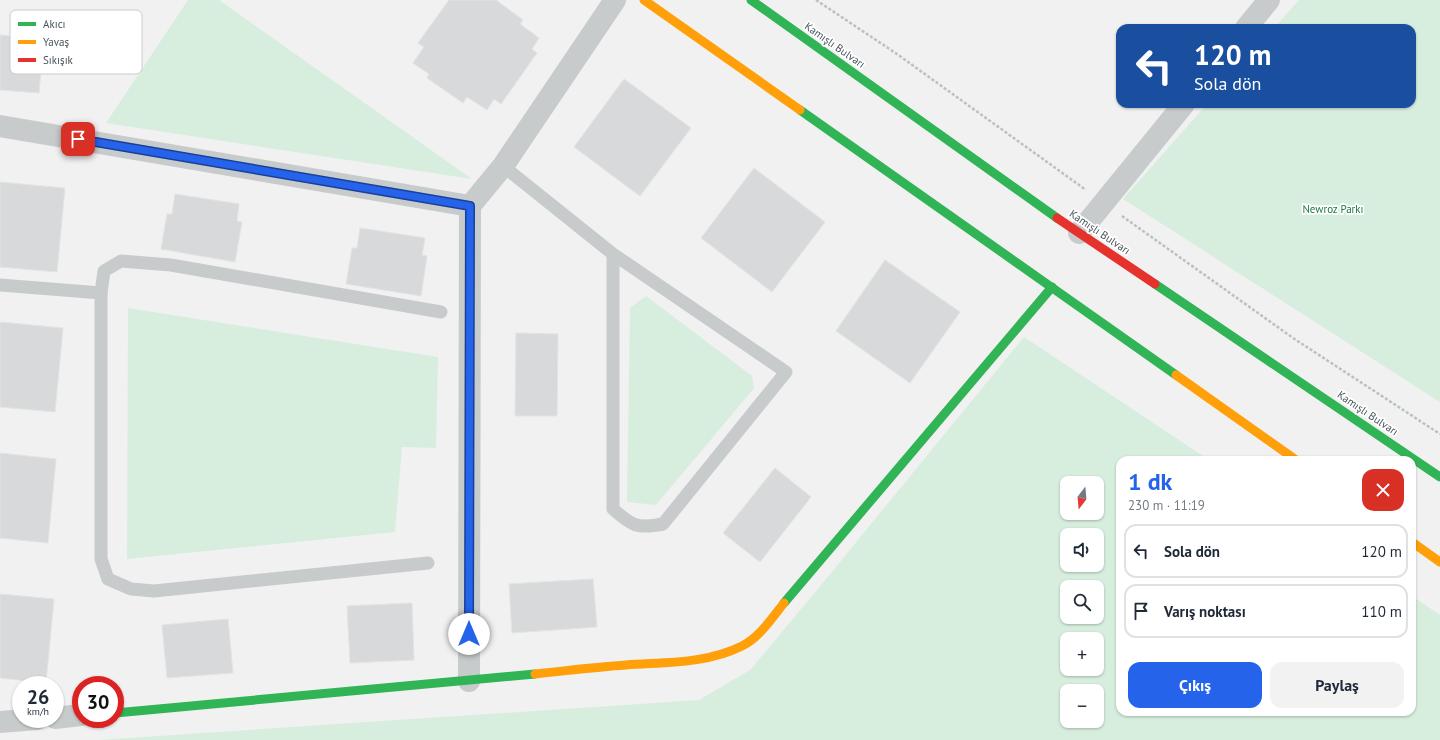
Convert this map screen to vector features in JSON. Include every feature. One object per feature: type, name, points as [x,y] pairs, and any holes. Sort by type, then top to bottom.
[{"type":"main road","points":[[644,0],[1290,456]]},
{"type":"main road","name":"Kamışlı Bulvarı","points":[[751,0],[1079,233],[1409,456]]},
{"type":"main road","points":[[124,712],[469,681],[625,665],[698,660],[718,656],[743,646],[760,632],[1052,287]]},
{"type":"main road","name":"Kamışlı Bulvarı","points":[[1416,461],[1440,477]]},
{"type":"main road","points":[[1416,545],[1440,562]]},
{"type":"street","points":[[469,681],[470,206],[503,166],[615,0]]},
{"type":"street","points":[[1249,24],[1269,0]]},
{"type":"street","points":[[1079,233],[1181,108]]},
{"type":"street","points":[[0,126],[470,206]]},
{"type":"street","points":[[0,722],[12,721]]},
{"type":"lane","points":[[503,166],[613,254],[786,372],[663,524],[646,527],[629,522],[613,509],[613,254]]},
{"type":"lane","points":[[428,563],[154,591],[131,589],[108,579],[101,559],[101,293],[104,271],[121,261],[171,264],[441,312]]},
{"type":"lane","points":[[0,285],[101,293]]},
{"type":"path","points":[[816,0],[897,54],[1293,338],[1440,434]]},
{"type":"green space","points":[[188,0],[219,0],[472,179],[106,123],[139,74],[142,74],[142,69]]},
{"type":"green space","name":"Newroz Parkı","points":[[1299,0],[1440,0],[1440,402],[1123,199],[1203,108],[1416,108],[1416,24],[1278,24]]},
{"type":"green space","points":[[646,296],[752,376],[754,388],[656,505],[627,502],[630,308]]},
{"type":"green space","points":[[128,308],[438,357],[436,448],[402,447],[395,532],[127,559]]},
{"type":"green space","points":[[1024,337],[1203,456],[1116,456],[1116,716],[1416,716],[1416,599],[1440,615],[1440,740],[98,740],[699,700],[750,670]]},
{"type":"building","points":[[449,0],[496,0],[523,20],[520,24],[539,38],[532,49],[537,53],[501,104],[494,99],[487,110],[467,97],[463,103],[427,78],[429,74],[413,63],[424,47],[418,43]]},
{"type":"building","points":[[0,35],[10,36],[10,74],[41,74],[39,93],[0,90]]},
{"type":"building","points":[[624,79],[691,128],[640,196],[574,147]]},
{"type":"building","points":[[754,168],[825,222],[772,292],[701,238]]},
{"type":"building","points":[[0,182],[65,188],[57,272],[0,267]]},
{"type":"building","points":[[175,194],[239,204],[237,221],[242,222],[235,262],[161,249],[167,214],[172,214]]},
{"type":"building","points":[[360,228],[425,238],[422,255],[427,256],[421,296],[346,284],[352,248],[357,248]]},
{"type":"building","points":[[885,260],[960,312],[910,383],[836,331]]},
{"type":"building","points":[[0,322],[63,328],[55,412],[0,407]]},
{"type":"building","points":[[516,333],[558,334],[557,416],[515,416]]},
{"type":"building","points":[[0,453],[56,459],[48,543],[0,538]]},
{"type":"building","points":[[775,468],[811,497],[760,562],[723,533]]},
{"type":"building","points":[[593,579],[597,627],[512,633],[509,584]]},
{"type":"building","points":[[0,594],[54,599],[47,676],[12,676],[12,679],[0,678]]},
{"type":"building","points":[[412,603],[414,660],[350,663],[347,606]]},
{"type":"building","points":[[228,619],[233,673],[167,678],[162,625]]},
{"type":"traffic: fast","points":[[751,0],[1057,218]]},
{"type":"traffic: fast","points":[[800,110],[1176,375]]},
{"type":"traffic: fast","points":[[1155,284],[1409,456]]},
{"type":"traffic: fast","points":[[784,603],[1052,287]]},
{"type":"traffic: fast","points":[[1416,461],[1440,477]]},
{"type":"traffic: fast","points":[[124,712],[535,674]]},
{"type":"traffic: slow","points":[[644,0],[800,110]]},
{"type":"traffic: slow","points":[[1176,375],[1290,456]]},
{"type":"traffic: slow","points":[[1416,545],[1440,562]]},
{"type":"traffic: slow","points":[[535,674],[685,661],[714,656],[742,646],[754,638],[784,603]]},
{"type":"traffic: jam","points":[[1057,218],[1155,284]]},
{"type":"route","points":[[78,139],[470,206],[469,634]]}]
